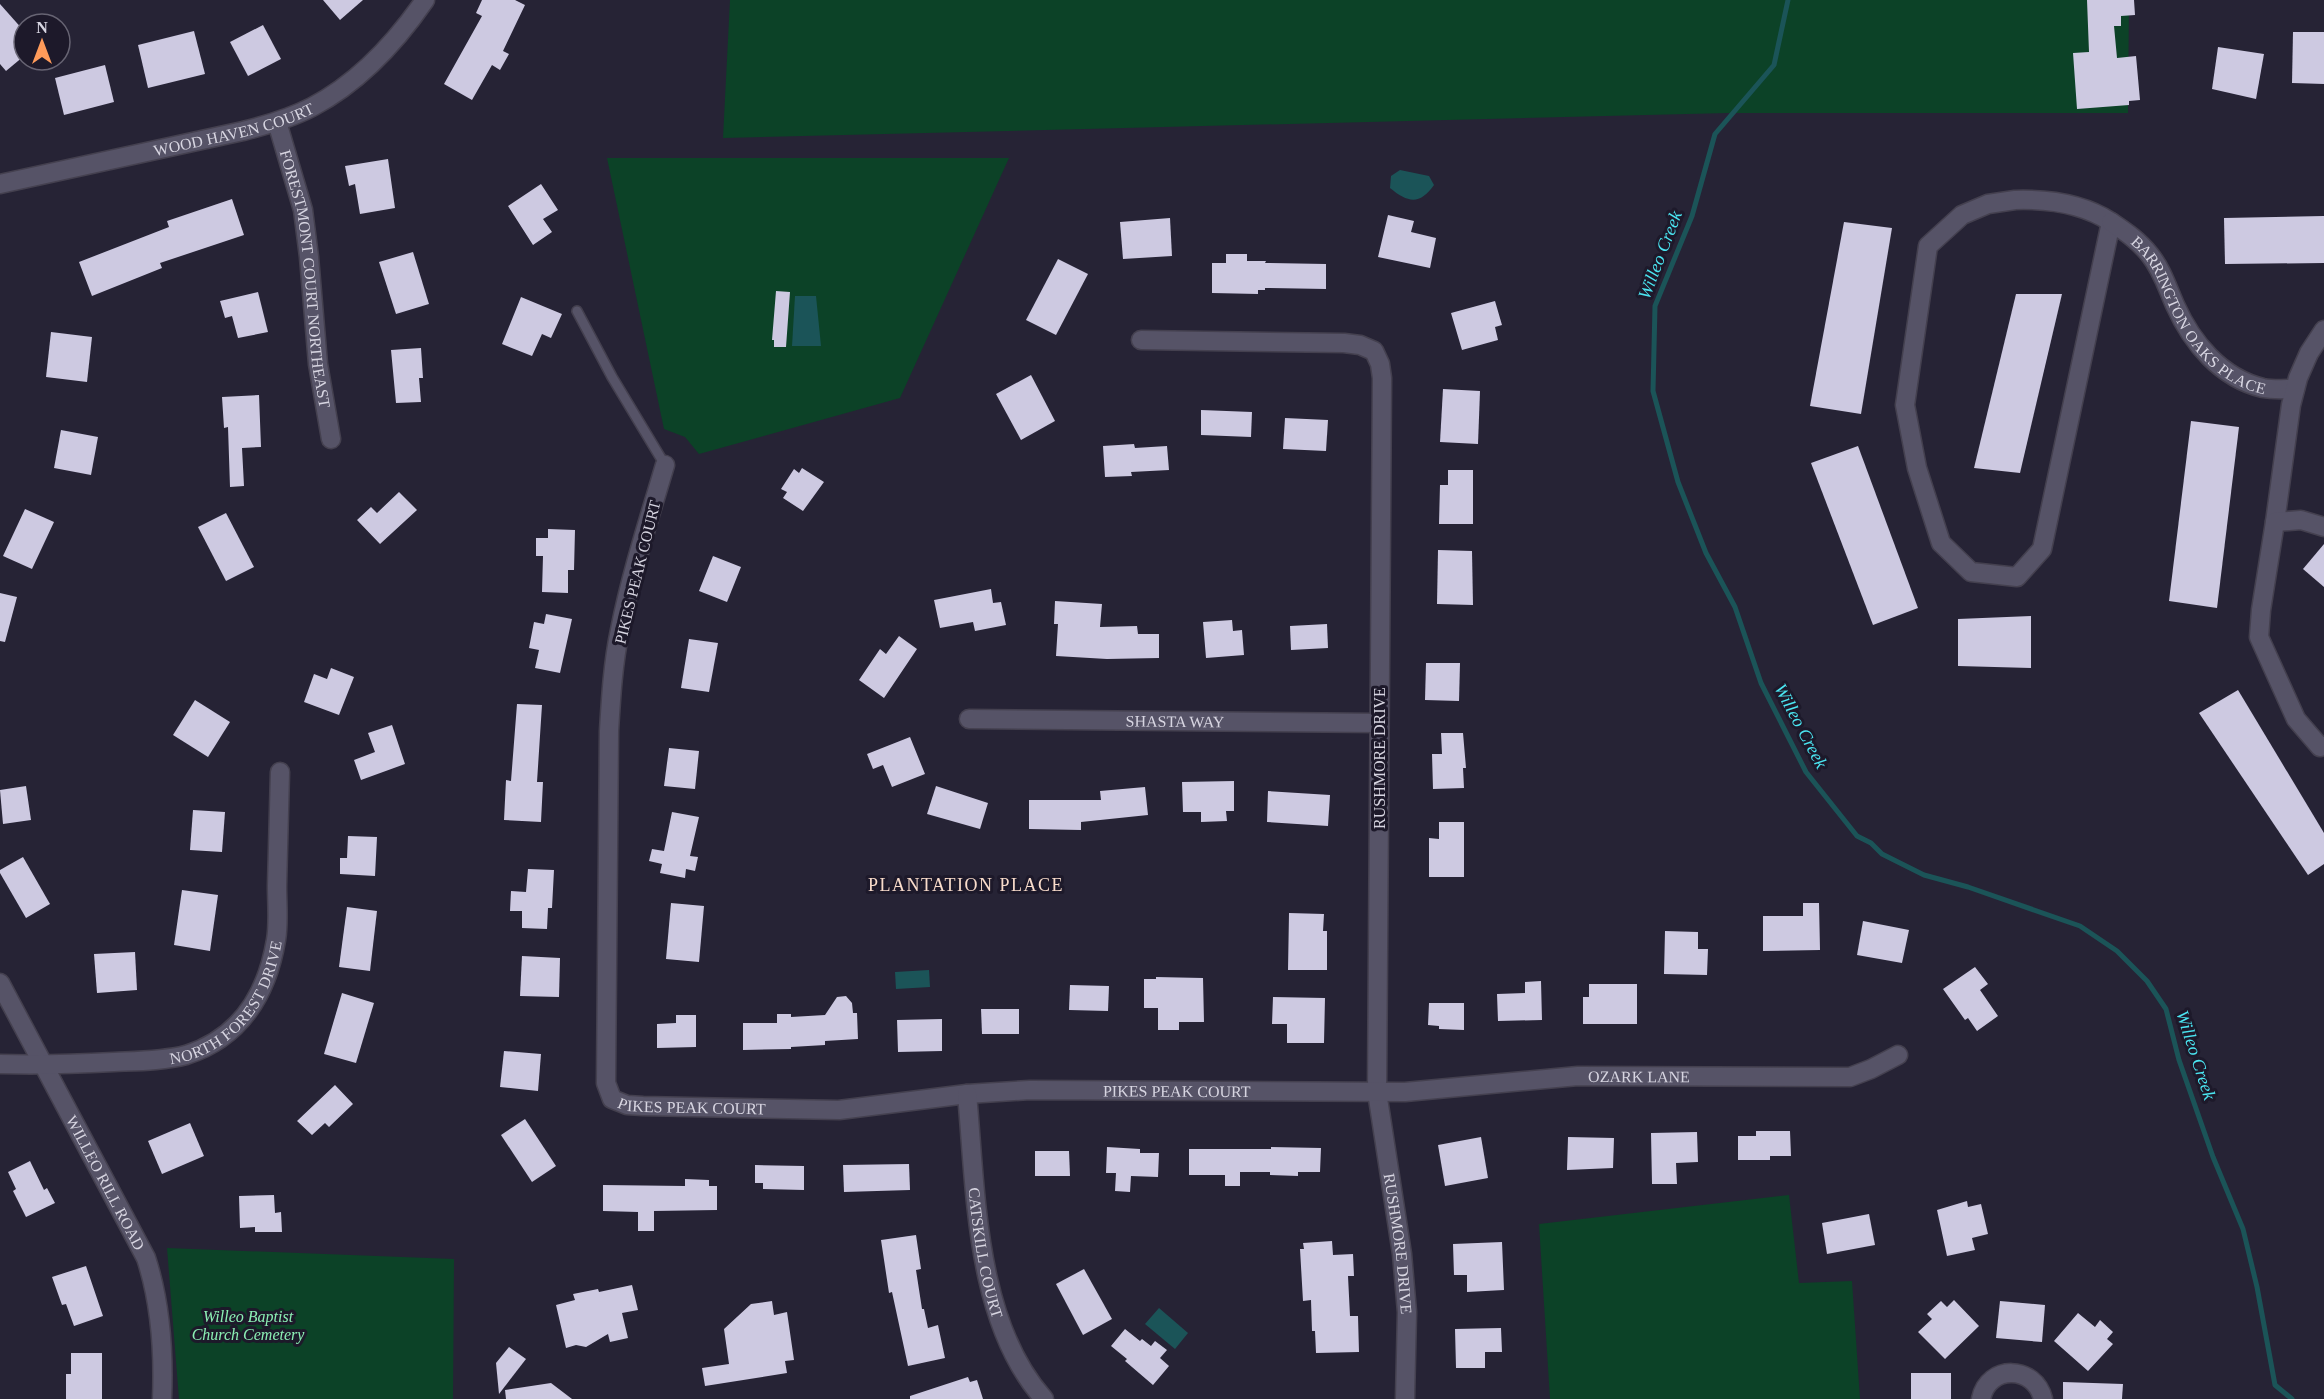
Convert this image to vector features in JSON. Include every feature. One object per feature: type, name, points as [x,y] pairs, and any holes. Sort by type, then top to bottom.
[{"type":"street","name":"WOOD HAVEN COURT","points":[[0,184],[277,122],[313,106],[361,73],[397,37],[425,0]]},
{"type":"street","name":"FORESTMONT COURT NORTHEAST","points":[[277,122],[303,210],[318,364],[331,439]]},
{"type":"street","name":"BARRINGTON OAKS PLACE","points":[[2111,222],[2042,549],[2016,577],[1971,572],[1941,543],[1917,468],[1905,405],[1928,246],[1962,215],[1988,204],[2015,200],[2042,200],[2070,204],[2111,222],[2132,236],[2151,256],[2166,280],[2175,306],[2198,344],[2217,364],[2239,380],[2265,388],[2295,389]]},
{"type":"street","points":[[2324,330],[2309,353],[2291,405],[2259,637],[2296,719],[2320,747],[2324,746]]},
{"type":"street","name":"RUSHMORE DRIVE","points":[[1141,340],[1344,343],[1360,345],[1374,351],[1380,364],[1382,378],[1377,1092],[1395,1200],[1403,1266],[1407,1312],[1405,1399]]},
{"type":"street","name":"PIKES PEAK COURT","points":[[665,465],[630,586],[612,680],[609,731],[606,1083],[612,1099],[627,1105],[643,1107],[839,1110],[967,1094],[1030,1090],[1377,1092]]},
{"type":"street","points":[[2274,522],[2301,520],[2324,526]]},
{"type":"street","name":"SHASTA WAY","points":[[969,719],[1379,723]]},
{"type":"street","name":"NORTH FOREST DRIVE","points":[[0,1064],[134,1061],[184,1055],[222,1039],[245,1015],[262,989],[276,938],[280,772]]},
{"type":"street","name":"WILLEO RILL ROAD","points":[[0,982],[146,1258],[159,1309],[162,1399]]},
{"type":"street","name":"OZARK LANE","points":[[1377,1092],[1405,1092],[1578,1076],[1850,1077],[1898,1055]]},
{"type":"street","name":"CATSKILL COURT","points":[[967,1094],[980,1227],[989,1279],[1005,1335],[1020,1365],[1044,1399]]},
{"type":"street","points":[[1982,1399],[1984,1388],[1990,1380],[1999,1375],[2016,1373],[2037,1384],[2043,1399]]},
{"type":"lane","points":[[577,311],[612,377],[665,465]]},
{"type":"green space","points":[[730,0],[2129,0],[2128,113],[1728,113],[723,138]]},
{"type":"green space","points":[[607,158],[1009,158],[900,398],[699,454],[685,437],[664,429]]},
{"type":"green space","points":[[1789,1195],[1799,1283],[1852,1281],[1860,1399],[1550,1399],[1539,1224]]},
{"type":"green space","name":"Willeo Baptist Church Cemetery","points":[[167,1248],[454,1259],[453,1399],[179,1399]]},
{"type":"shaded area","points":[[1400,170],[1429,176],[1434,185],[1419,199],[1402,197],[1390,188],[1391,176]]},
{"type":"shaded area","points":[[795,296],[816,296],[821,346],[792,346]]},
{"type":"shaded area","points":[[929,970],[930,987],[896,989],[895,972]]},
{"type":"shaded area","points":[[1159,1308],[1188,1333],[1175,1349],[1145,1324]]},
{"type":"building","points":[[323,0],[363,0],[340,20]]},
{"type":"building","points":[[482,0],[515,0],[525,5],[503,51],[509,54],[500,70],[492,65],[472,100],[444,84],[482,16],[476,13]]},
{"type":"building","points":[[2087,0],[2134,0],[2135,15],[2121,16],[2121,26],[2114,26],[2117,58],[2136,56],[2140,100],[2129,101],[2129,105],[2077,109],[2073,53],[2089,52]]},
{"type":"building","points":[[0,4],[12,18],[12,66],[6,71],[0,64]]},
{"type":"building","points":[[263,25],[281,59],[248,76],[230,42]]},
{"type":"building","points":[[194,31],[205,74],[148,88],[138,45]]},
{"type":"building","points":[[2293,32],[2324,32],[2324,84],[2292,83]]},
{"type":"building","points":[[2218,47],[2264,54],[2256,99],[2212,89]]},
{"type":"building","points":[[105,65],[114,102],[64,115],[55,78]]},
{"type":"building","points":[[388,159],[395,208],[360,214],[355,184],[349,186],[345,166]]},
{"type":"building","points":[[541,184],[558,210],[543,219],[552,232],[533,245],[508,206]]},
{"type":"building","points":[[232,199],[244,235],[160,263],[162,268],[92,296],[79,262],[169,227],[167,221]]},
{"type":"building","points":[[1388,215],[1414,221],[1411,232],[1436,238],[1430,268],[1378,257]]},
{"type":"building","points":[[2324,216],[2324,263],[2225,264],[2224,218]]},
{"type":"building","points":[[1170,218],[1172,256],[1123,259],[1120,222]]},
{"type":"building","points":[[1844,222],[1892,228],[1861,414],[1810,406]]},
{"type":"building","points":[[413,252],[429,304],[396,314],[379,262]]},
{"type":"building","points":[[1226,254],[1247,254],[1247,261],[1266,261],[1265,263],[1326,264],[1326,289],[1265,288],[1265,290],[1258,290],[1258,294],[1212,293],[1212,263],[1226,263]]},
{"type":"building","points":[[1058,259],[1088,274],[1056,335],[1026,320]]},
{"type":"building","points":[[776,291],[790,292],[786,347],[774,347],[774,340],[772,340]]},
{"type":"building","points":[[258,292],[268,332],[238,338],[232,316],[225,318],[220,301]]},
{"type":"building","points":[[2016,294],[2062,294],[2020,473],[1974,468]]},
{"type":"building","points":[[521,297],[562,314],[551,338],[542,334],[532,356],[502,344]]},
{"type":"building","points":[[1495,301],[1502,325],[1495,327],[1498,340],[1462,350],[1451,313]]},
{"type":"building","points":[[51,332],[92,337],[87,382],[46,377]]},
{"type":"building","points":[[421,348],[423,378],[419,378],[421,402],[396,403],[391,350]]},
{"type":"building","points":[[1031,375],[1055,421],[1021,440],[996,394]]},
{"type":"building","points":[[1443,389],[1480,391],[1478,444],[1440,442]]},
{"type":"building","points":[[259,395],[261,447],[242,448],[244,486],[230,487],[228,427],[224,428],[222,397]]},
{"type":"building","points":[[1201,410],[1252,412],[1251,437],[1201,435]]},
{"type":"building","points":[[1285,418],[1328,420],[1326,451],[1283,449]]},
{"type":"building","points":[[2191,421],[2239,427],[2217,608],[2169,601]]},
{"type":"building","points":[[61,430],[98,437],[91,475],[54,468]]},
{"type":"building","points":[[1134,444],[1135,448],[1167,446],[1169,470],[1131,472],[1132,476],[1105,477],[1103,446]]},
{"type":"building","points":[[1858,446],[1918,608],[1873,625],[1811,463]]},
{"type":"building","points":[[802,468],[824,482],[803,511],[783,498],[787,492],[781,489],[794,469],[799,473]]},
{"type":"building","points":[[1448,470],[1473,470],[1473,524],[1439,524],[1440,485],[1448,485]]},
{"type":"building","points":[[399,492],[417,510],[380,544],[357,520],[371,507],[377,513]]},
{"type":"building","points":[[25,509],[54,522],[32,569],[3,556]]},
{"type":"building","points":[[226,513],[254,567],[226,581],[198,527]]},
{"type":"building","points":[[548,529],[575,530],[574,570],[568,570],[568,593],[542,592],[543,556],[536,556],[536,538],[548,538]]},
{"type":"building","points":[[2324,544],[2324,587],[2303,569]]},
{"type":"building","points":[[1438,550],[1472,551],[1473,605],[1437,604]]},
{"type":"building","points":[[713,556],[741,567],[727,602],[699,591]]},
{"type":"building","points":[[991,589],[993,603],[1001,602],[1006,625],[975,631],[973,622],[940,628],[934,600]]},
{"type":"building","points":[[0,593],[17,597],[5,642],[0,641]]},
{"type":"building","points":[[1055,601],[1102,604],[1100,627],[1137,626],[1138,634],[1159,634],[1159,658],[1107,659],[1056,656],[1058,624],[1054,624]]},
{"type":"building","points":[[546,614],[572,619],[560,673],[535,668],[539,650],[529,648],[534,622],[544,624]]},
{"type":"building","points":[[2031,616],[2031,668],[1958,666],[1958,619]]},
{"type":"building","points":[[1232,620],[1233,631],[1242,630],[1244,655],[1206,658],[1203,622]]},
{"type":"building","points":[[1327,624],[1328,648],[1291,650],[1290,626]]},
{"type":"building","points":[[899,636],[917,649],[884,698],[859,680],[880,649],[886,654]]},
{"type":"building","points":[[689,639],[718,643],[709,692],[681,688]]},
{"type":"building","points":[[1426,663],[1460,663],[1459,701],[1425,700]]},
{"type":"building","points":[[331,668],[354,677],[339,715],[304,702],[314,674],[327,679]]},
{"type":"building","points":[[2238,690],[2324,833],[2324,864],[2308,875],[2199,713]]},
{"type":"building","points":[[195,700],[230,722],[208,757],[173,735]]},
{"type":"building","points":[[517,704],[542,705],[537,782],[543,782],[541,822],[504,820],[506,780],[511,781]]},
{"type":"building","points":[[392,725],[405,764],[361,780],[354,760],[375,752],[368,733]]},
{"type":"building","points":[[1441,733],[1463,733],[1466,768],[1463,768],[1464,788],[1433,789],[1432,754],[1442,754]]},
{"type":"building","points":[[910,737],[925,774],[892,787],[883,765],[873,769],[867,754]]},
{"type":"building","points":[[669,748],[699,751],[695,789],[664,786]]},
{"type":"building","points":[[1234,781],[1234,811],[1226,811],[1227,821],[1201,822],[1201,812],[1183,812],[1182,782]]},
{"type":"building","points":[[26,786],[31,820],[3,824],[0,790]]},
{"type":"building","points":[[936,786],[988,803],[980,829],[927,814]]},
{"type":"building","points":[[1145,787],[1148,815],[1081,822],[1081,830],[1029,829],[1029,800],[1101,800],[1100,791]]},
{"type":"building","points":[[1268,791],[1330,795],[1328,826],[1267,822]]},
{"type":"building","points":[[193,810],[225,812],[222,852],[190,850]]},
{"type":"building","points":[[672,812],[699,817],[690,856],[698,857],[695,871],[686,869],[685,878],[660,873],[662,864],[649,861],[652,849],[664,851]]},
{"type":"building","points":[[1439,822],[1464,822],[1464,877],[1429,877],[1429,838],[1439,839]]},
{"type":"building","points":[[348,836],[377,837],[375,876],[340,874],[340,858],[347,858]]},
{"type":"building","points":[[23,857],[50,904],[26,918],[0,873],[0,870]]},
{"type":"building","points":[[528,869],[554,870],[552,908],[548,908],[547,929],[522,928],[522,911],[510,911],[511,891],[526,892]]},
{"type":"building","points":[[182,890],[218,895],[210,951],[174,945]]},
{"type":"building","points":[[671,903],[704,906],[699,962],[666,959]]},
{"type":"building","points":[[1803,903],[1819,903],[1820,950],[1763,951],[1763,916],[1803,916]]},
{"type":"building","points":[[347,907],[377,911],[370,971],[339,967]]},
{"type":"building","points":[[1289,913],[1324,914],[1323,931],[1327,931],[1327,970],[1288,970]]},
{"type":"building","points":[[1863,921],[1909,930],[1902,963],[1857,955]]},
{"type":"building","points":[[1665,931],[1698,932],[1698,949],[1708,949],[1707,975],[1664,974]]},
{"type":"building","points":[[135,952],[137,990],[97,993],[94,954]]},
{"type":"building","points":[[522,956],[560,958],[559,997],[520,996]]},
{"type":"building","points":[[1975,967],[1988,984],[1980,990],[1998,1016],[1977,1031],[1968,1018],[1965,1020],[1943,989]]},
{"type":"building","points":[[1156,977],[1203,978],[1204,1022],[1179,1022],[1179,1030],[1158,1030],[1158,1008],[1144,1008],[1144,979],[1156,979]]},
{"type":"building","points":[[1541,981],[1542,1020],[1498,1021],[1497,994],[1525,993],[1525,982]]},
{"type":"building","points":[[1589,984],[1637,984],[1637,1024],[1583,1024],[1583,997],[1589,997]]},
{"type":"building","points":[[1070,985],[1109,986],[1108,1011],[1069,1010]]},
{"type":"building","points":[[342,993],[374,1003],[356,1063],[324,1054]]},
{"type":"building","points":[[846,996],[852,1003],[853,1013],[857,1013],[858,1039],[825,1041],[825,1045],[791,1047],[791,1049],[743,1050],[743,1023],[777,1023],[777,1014],[791,1014],[791,1017],[825,1015],[837,997]]},
{"type":"building","points":[[1273,997],[1325,998],[1324,1043],[1287,1043],[1287,1024],[1272,1024]]},
{"type":"building","points":[[1429,1003],[1464,1003],[1464,1030],[1439,1029],[1439,1026],[1428,1025]]},
{"type":"building","points":[[981,1009],[1019,1009],[1019,1034],[982,1034]]},
{"type":"building","points":[[676,1015],[696,1015],[696,1047],[657,1048],[657,1024],[676,1023]]},
{"type":"building","points":[[942,1019],[942,1051],[898,1052],[897,1020]]},
{"type":"building","points":[[504,1051],[541,1054],[538,1091],[500,1087]]},
{"type":"building","points":[[335,1085],[353,1104],[329,1127],[325,1123],[312,1135],[297,1121]]},
{"type":"building","points":[[525,1119],[556,1166],[532,1182],[501,1135]]},
{"type":"building","points":[[190,1123],[204,1156],[162,1174],[148,1141]]},
{"type":"building","points":[[1756,1131],[1790,1131],[1791,1156],[1770,1156],[1770,1160],[1738,1160],[1738,1136],[1756,1136]]},
{"type":"building","points":[[1697,1132],[1698,1162],[1676,1163],[1677,1184],[1652,1184],[1651,1133]]},
{"type":"building","points":[[1481,1137],[1488,1178],[1445,1186],[1438,1145]]},
{"type":"building","points":[[1568,1137],[1614,1138],[1613,1168],[1567,1170]]},
{"type":"building","points":[[1107,1147],[1140,1149],[1140,1153],[1159,1153],[1158,1177],[1131,1176],[1130,1192],[1115,1191],[1116,1173],[1106,1173]]},
{"type":"building","points":[[1271,1147],[1321,1148],[1320,1172],[1298,1172],[1298,1176],[1270,1175],[1270,1172],[1240,1172],[1240,1186],[1225,1186],[1225,1175],[1189,1175],[1189,1149],[1271,1149]]},
{"type":"building","points":[[1035,1151],[1069,1151],[1070,1176],[1035,1176]]},
{"type":"building","points":[[30,1161],[44,1190],[47,1188],[55,1203],[26,1217],[13,1191],[16,1189],[8,1172]]},
{"type":"building","points":[[909,1164],[910,1190],[844,1192],[843,1165]]},
{"type":"building","points":[[755,1165],[804,1166],[804,1190],[763,1189],[763,1183],[755,1183]]},
{"type":"building","points":[[685,1179],[709,1180],[709,1186],[717,1186],[717,1210],[654,1211],[654,1231],[638,1231],[638,1212],[603,1211],[603,1185],[685,1186]]},
{"type":"building","points":[[274,1195],[275,1213],[281,1212],[282,1232],[255,1232],[255,1227],[240,1228],[239,1196]]},
{"type":"building","points":[[1967,1201],[1968,1207],[1981,1204],[1988,1234],[1972,1238],[1975,1250],[1947,1256],[1937,1210]]},
{"type":"building","points":[[1869,1214],[1875,1245],[1827,1254],[1822,1223]]},
{"type":"building","points":[[916,1235],[921,1269],[916,1270],[922,1309],[924,1309],[928,1328],[938,1325],[945,1358],[908,1366],[892,1292],[889,1293],[881,1240]]},
{"type":"building","points":[[1332,1241],[1333,1255],[1353,1254],[1354,1276],[1348,1276],[1350,1316],[1358,1316],[1359,1352],[1316,1353],[1315,1331],[1312,1331],[1311,1300],[1303,1301],[1300,1249],[1304,1249],[1303,1243]]},
{"type":"building","points":[[1502,1242],[1504,1290],[1467,1292],[1467,1275],[1454,1275],[1453,1244]]},
{"type":"building","points":[[86,1266],[103,1316],[74,1326],[66,1304],[62,1305],[52,1277]]},
{"type":"building","points":[[1084,1269],[1112,1319],[1083,1335],[1056,1284]]},
{"type":"building","points":[[632,1285],[638,1310],[622,1313],[628,1338],[610,1342],[608,1334],[586,1347],[576,1345],[566,1348],[556,1305],[575,1300],[573,1294],[598,1289],[599,1292]]},
{"type":"building","points":[[1954,1300],[1979,1326],[1945,1359],[1918,1332],[1932,1319],[1927,1314],[1941,1301],[1947,1307]]},
{"type":"building","points":[[772,1301],[774,1315],[787,1312],[794,1360],[785,1361],[787,1373],[705,1386],[702,1368],[729,1364],[724,1329],[751,1304]]},
{"type":"building","points":[[2000,1301],[2045,1305],[2042,1342],[1996,1338]]},
{"type":"building","points":[[2078,1313],[2095,1327],[2100,1320],[2113,1332],[2107,1339],[2113,1344],[2088,1371],[2054,1341]]},
{"type":"building","points":[[1501,1328],[1502,1352],[1485,1352],[1485,1368],[1456,1368],[1455,1329]]},
{"type":"building","points":[[1125,1329],[1140,1341],[1142,1339],[1151,1346],[1155,1341],[1167,1350],[1160,1358],[1169,1366],[1153,1385],[1111,1346]]},
{"type":"building","points":[[509,1347],[526,1359],[499,1394],[496,1363]]},
{"type":"building","points":[[71,1353],[102,1353],[102,1399],[66,1399],[66,1374],[71,1374]]},
{"type":"building","points":[[1911,1373],[1951,1373],[1951,1399],[1911,1399]]},
{"type":"building","points":[[968,1377],[970,1382],[977,1380],[983,1399],[910,1399],[910,1396]]},
{"type":"building","points":[[2063,1382],[2123,1384],[2122,1399],[2063,1399]]},
{"type":"building","points":[[551,1383],[572,1399],[506,1399],[505,1390]]},
{"type":"waterway","name":"Willeo Creek","points":[[1788,0],[1774,65],[1715,134],[1692,216],[1655,306],[1653,391],[1678,482],[1706,553],[1735,607],[1761,683],[1806,772],[1857,836],[1871,843],[1882,854],[1924,875],[1968,887],[2080,926],[2117,951],[2147,981],[2166,1009],[2179,1060],[2213,1157],[2243,1229],[2257,1287],[2275,1385],[2292,1399]]},
{"type":"district","name":"PLANTATION PLACE","points":[[966,885]]}]
